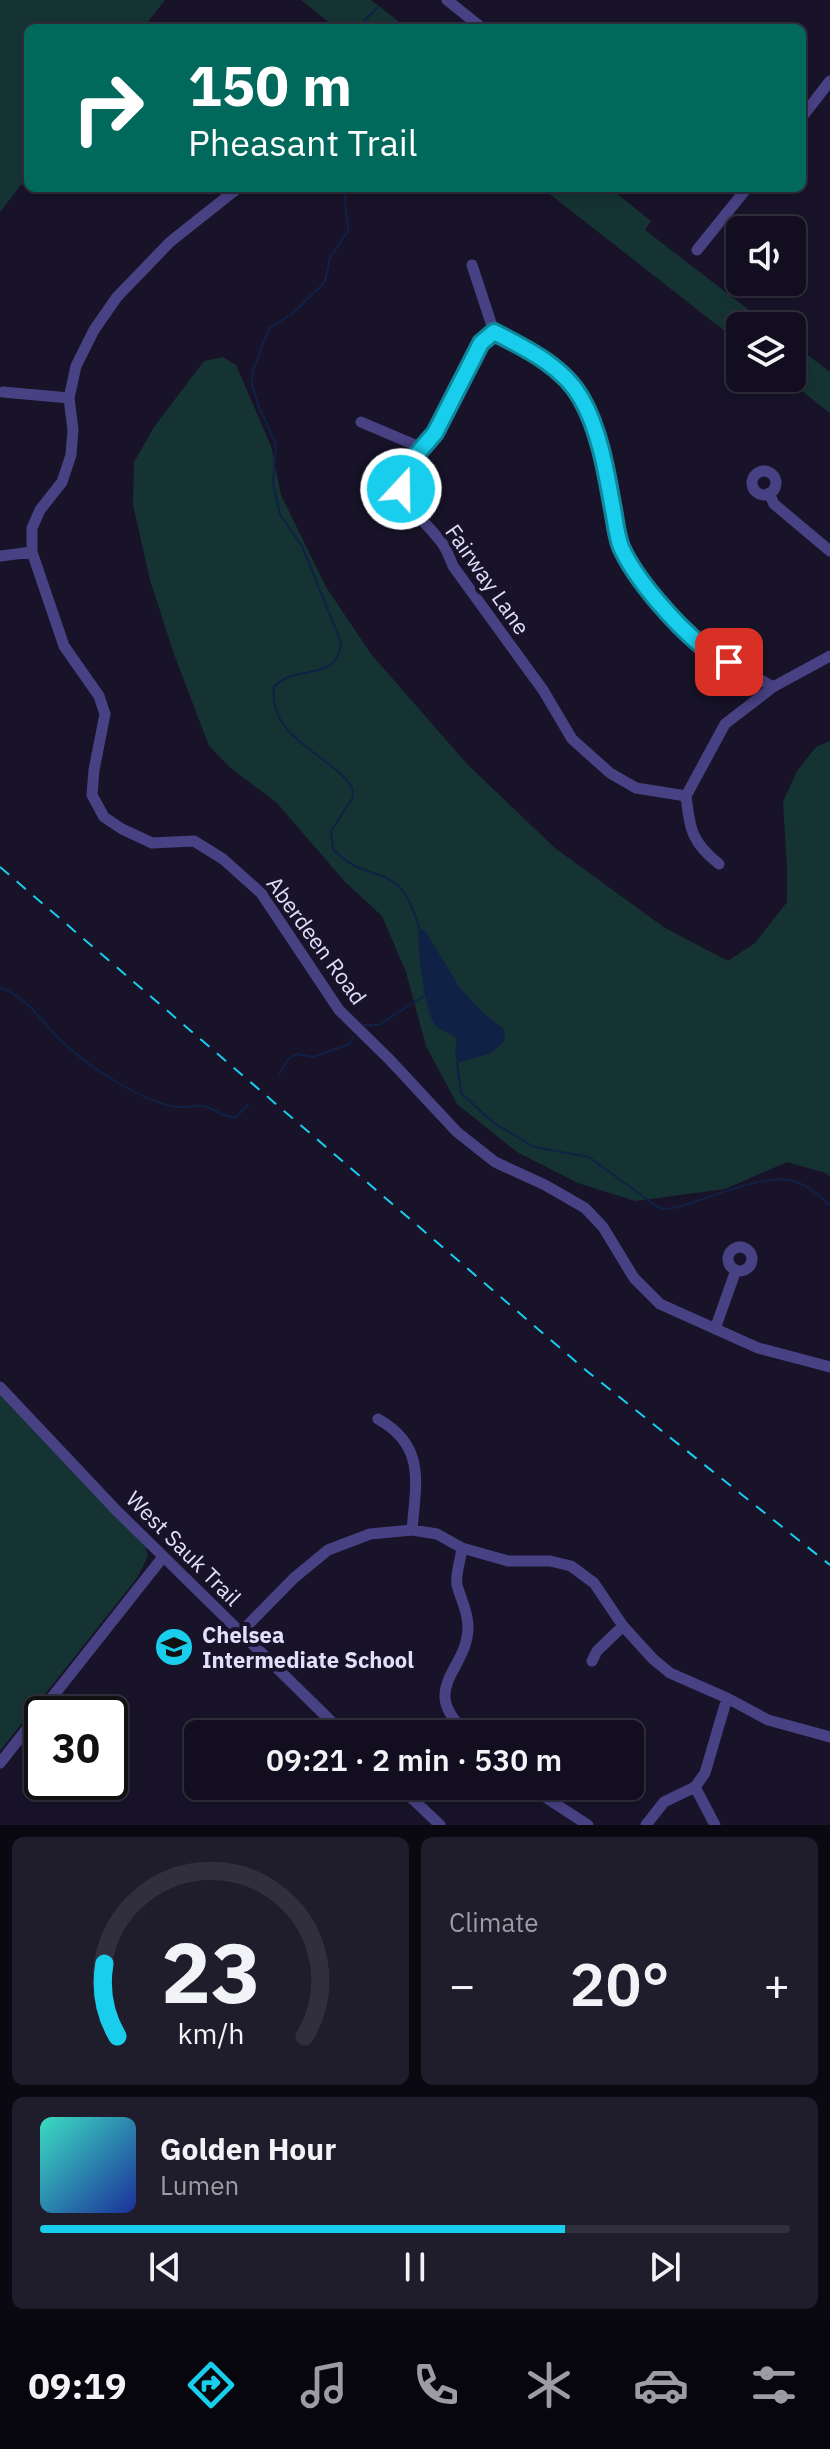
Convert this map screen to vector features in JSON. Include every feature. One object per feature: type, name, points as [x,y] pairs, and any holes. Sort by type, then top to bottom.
[{"type":"street","points":[[447,0],[477,24]]},
{"type":"street","points":[[806,112],[830,81]]},
{"type":"street","name":"Aberdeen Road","points":[[233,192],[170,242],[117,297],[94,330],[76,366],[69,398],[73,430],[71,455],[62,482],[40,510],[32,528],[32,552],[64,646],[99,696],[105,714],[92,795],[104,817],[152,843],[194,841],[223,859],[261,893],[339,1010],[457,1132],[495,1162],[585,1208],[603,1227],[634,1278],[660,1304],[758,1348],[830,1367]]},
{"type":"street","points":[[697,250],[744,192]]},
{"type":"street","points":[[472,265],[494,332],[534,352],[560,373],[580,396],[591,418],[609,485],[620,546],[641,579],[666,610],[704,648],[773,687]]},
{"type":"street","name":"Fairway Lane","points":[[494,332],[481,343],[435,433],[400,474],[401,489],[409,505],[442,544],[453,566],[543,690],[572,739],[610,773],[636,788],[686,796]]},
{"type":"street","points":[[3,392],[69,398]]},
{"type":"street","points":[[361,422],[422,448]]},
{"type":"street","points":[[769,493],[774,504],[830,551]]},
{"type":"street","points":[[0,556],[32,552]]},
{"type":"street","points":[[719,864],[702,851],[690,831],[686,796],[725,724],[773,687],[830,656]]},
{"type":"street","points":[[715,1329],[736,1270]]},
{"type":"street","name":"West Sauk Trail","points":[[0,1387],[163,1557],[330,1720]]},
{"type":"street","points":[[378,1419],[394,1428],[412,1451],[417,1477],[412,1530]]},
{"type":"street","points":[[241,1632],[294,1578],[328,1550],[370,1534],[412,1530],[437,1534],[462,1548],[508,1561],[550,1561],[571,1566],[594,1583],[623,1626],[670,1673],[768,1720],[830,1737]]},
{"type":"street","points":[[454,1720],[446,1701],[446,1681],[463,1649],[468,1629],[466,1605],[457,1583],[462,1548]]},
{"type":"street","points":[[0,1763],[163,1557]]},
{"type":"street","points":[[592,1661],[597,1651],[623,1626]]},
{"type":"street","points":[[646,1825],[664,1802],[695,1787],[705,1773],[727,1698]]},
{"type":"street","points":[[695,1787],[715,1825]]},
{"type":"street","points":[[414,1800],[440,1825]]},
{"type":"street","points":[[550,1800],[588,1825]]},
{"type":"green space","points":[[0,0],[165,0],[146,24],[24,24],[24,181],[0,212]]},
{"type":"green space","points":[[301,0],[371,0],[402,24],[331,24]]},
{"type":"green space","points":[[547,192],[615,192],[651,221],[645,230],[726,292],[726,296],[731,296],[752,312],[726,312],[726,332]]},
{"type":"green space","points":[[806,354],[830,372],[830,413],[803,392],[806,392]]},
{"type":"green space","points":[[223,357],[236,365],[271,446],[281,495],[326,587],[371,654],[467,764],[555,848],[665,928],[728,961],[755,943],[787,902],[783,802],[797,771],[816,747],[830,741],[830,1177],[826,1173],[787,1162],[725,1189],[635,1201],[578,1183],[517,1152],[457,1104],[426,1046],[406,972],[382,916],[345,882],[277,803],[232,769],[209,746],[150,580],[133,505],[134,462],[154,427],[204,361]]},
{"type":"green space","points":[[0,1392],[145,1546],[148,1556],[137,1578],[44,1696],[24,1696],[24,1721],[0,1751]]},
{"type":"water","points":[[419,928],[426,932],[460,988],[481,1011],[504,1029],[505,1041],[489,1054],[457,1063],[457,1039],[438,1028],[432,1019],[422,978]]},
{"type":"waterway","points":[[365,20],[377,8]]},
{"type":"waterway","points":[[344,192],[348,231],[330,258],[325,282],[292,314],[269,328],[253,371],[252,385],[276,444],[273,483],[280,515],[302,546],[341,642],[332,663],[282,680],[274,687],[275,705],[280,720],[290,732],[352,787],[353,797],[331,831],[333,849],[359,868],[393,881],[411,905],[419,928]]},
{"type":"waterway","points":[[0,988],[26,1003],[60,1040],[84,1060],[131,1090],[163,1104],[206,1107],[231,1117],[236,1117],[248,1105]]},
{"type":"waterway","points":[[364,1025],[379,1025],[425,995]]},
{"type":"waterway","points":[[279,1075],[288,1059],[297,1054],[312,1057],[350,1044],[353,1036]]},
{"type":"waterway","points":[[457,1063],[461,1093],[494,1123],[534,1147],[589,1157],[656,1206],[673,1208],[751,1184],[782,1179],[804,1185],[830,1206]]},
{"type":"railway","points":[[0,867],[588,1372],[830,1565]]},
{"type":"place","name":"Chelsea Intermediate School","points":[[174,1647]]},
{"type":"route","points":[[401,489],[400,474],[411,457],[435,433],[481,343],[494,332],[534,352],[560,373],[580,396],[591,418],[609,485],[620,546],[666,610],[704,648],[729,662]]}]
